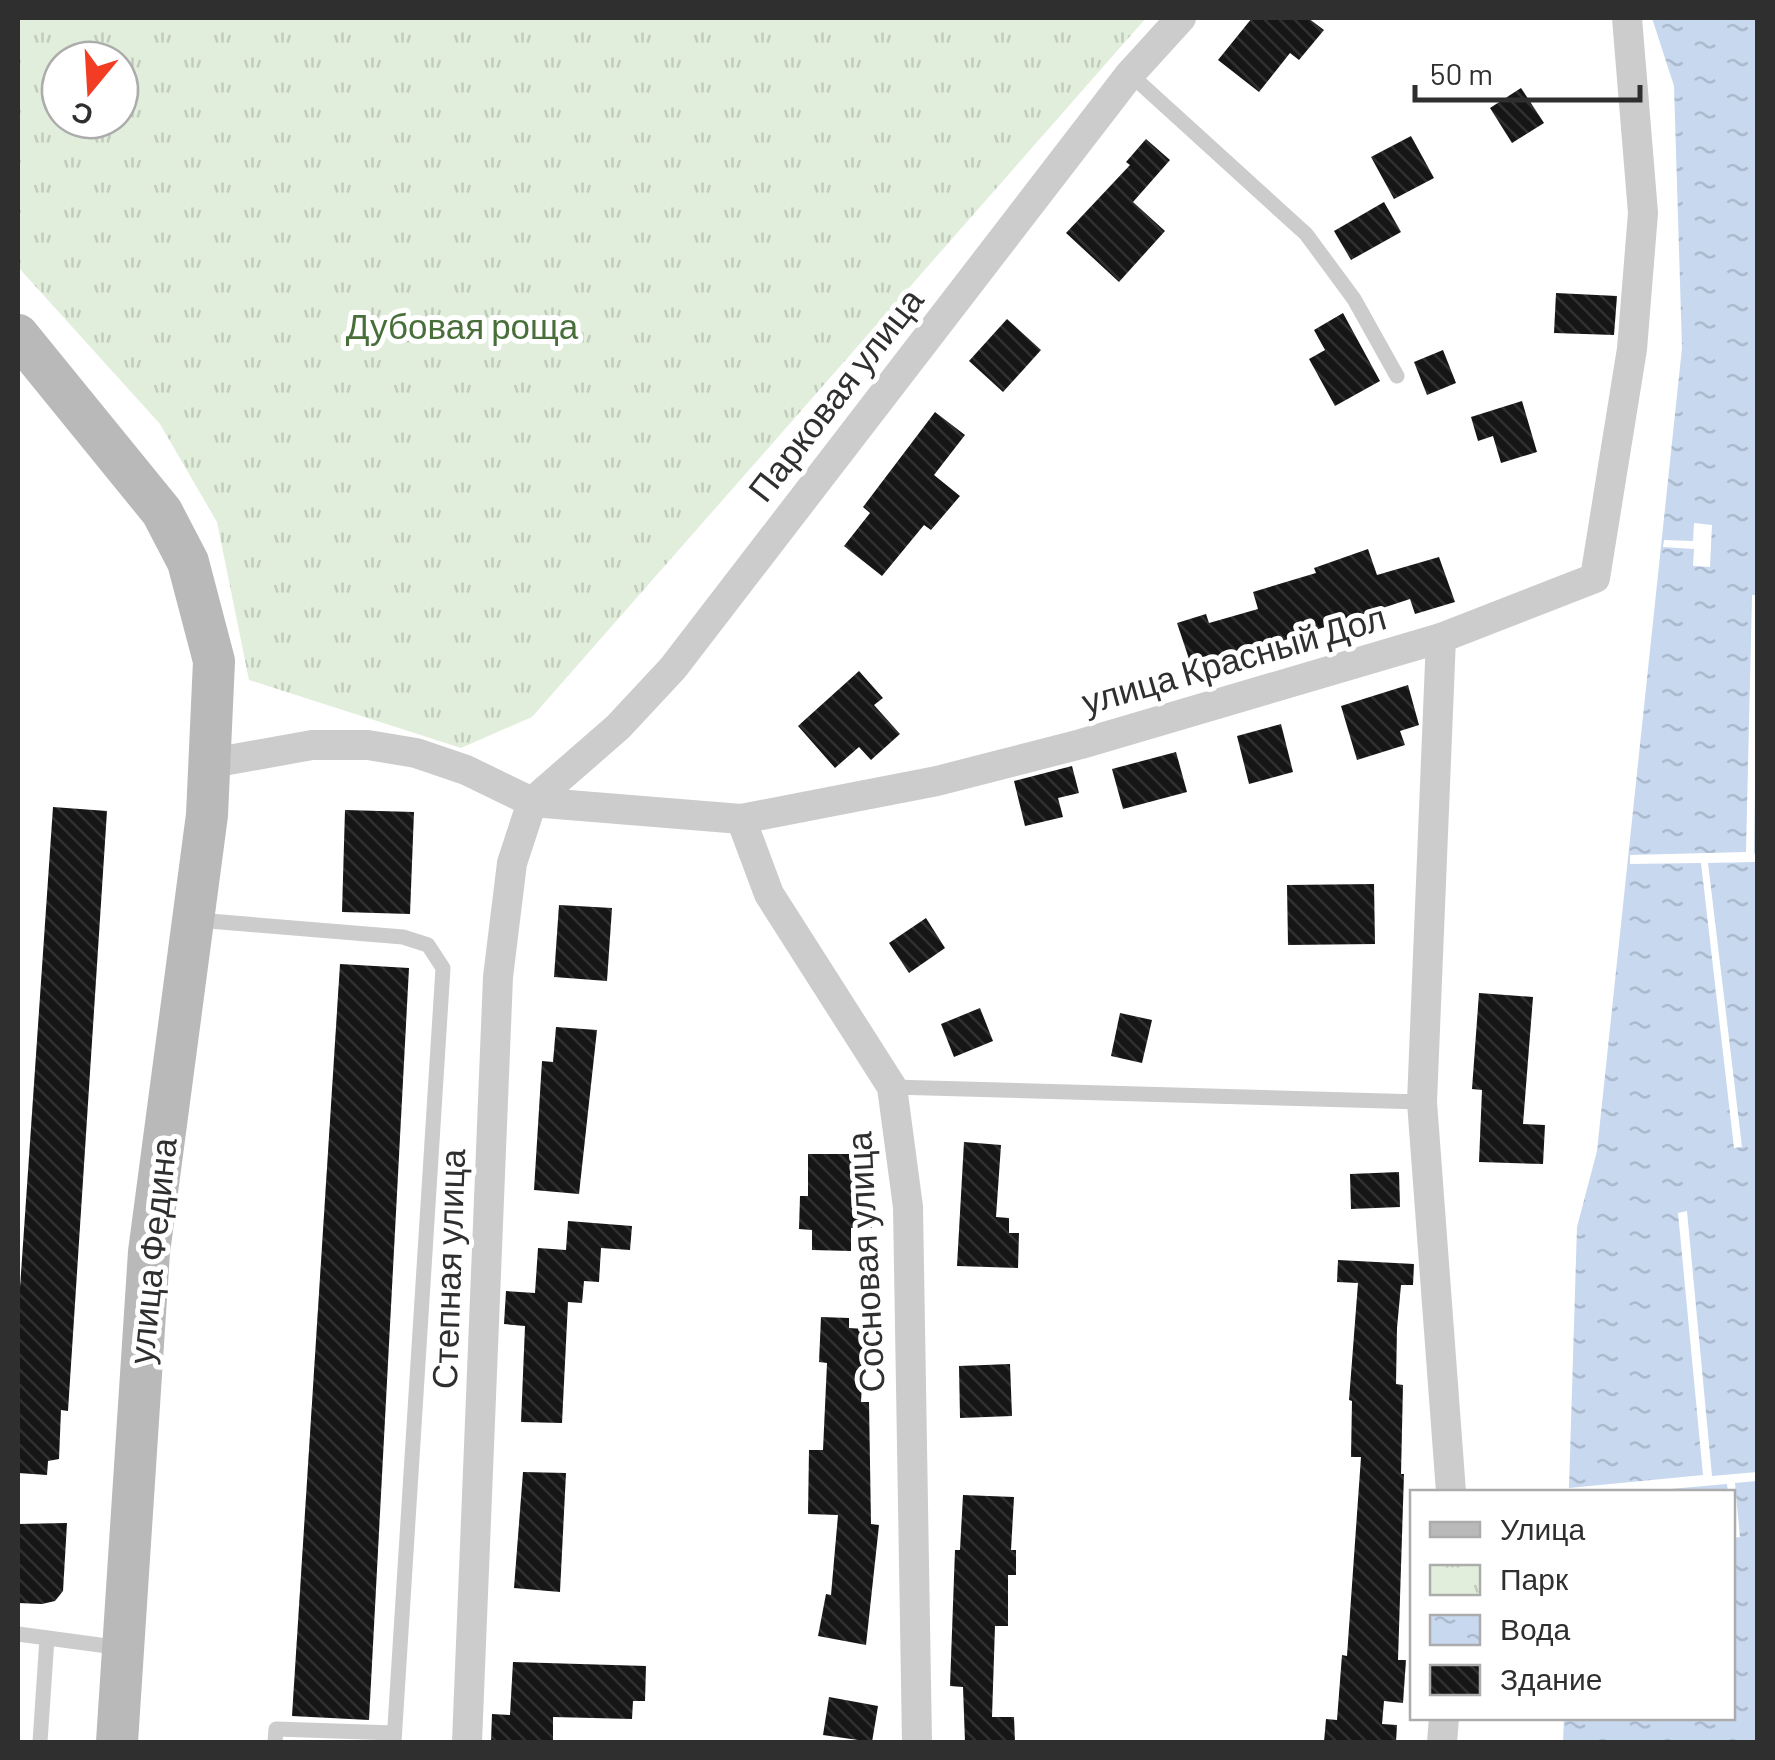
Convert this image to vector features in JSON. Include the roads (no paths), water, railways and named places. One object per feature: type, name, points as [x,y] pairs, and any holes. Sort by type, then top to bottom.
[{"type":"main road","name":"улица Федина","points":[[18,336],[162,512],[188,562],[214,660],[212,762],[148,1252],[116,1742]]},
{"type":"street","name":"Парковая улица","points":[[532,802],[618,727],[673,668],[1130,74],[1181,18]]},
{"type":"street","points":[[1441,638],[1595,578],[1632,348],[1643,212],[1627,18]]},
{"type":"street","name":"улица Красный Дол","points":[[212,762],[312,744],[368,745],[416,753],[466,770],[532,802],[741,819],[936,781],[1081,744],[1441,638],[1422,1102],[1451,1490]]},
{"type":"street","name":"Степная улица","points":[[468,1742],[498,977],[512,863],[532,802]]},
{"type":"street","name":"Сосновая улица","points":[[741,819],[769,894],[892,1088],[908,1207],[917,1742]]},
{"type":"lane","points":[[1130,74],[1306,234],[1354,299],[1396,376]]},
{"type":"lane","points":[[193,920],[403,937],[428,945],[442,968],[394,1738],[276,1729],[275,1742]]},
{"type":"lane","points":[[892,1088],[1422,1102]]},
{"type":"lane","points":[[18,1634],[122,1648]]},
{"type":"lane","points":[[40,1742],[48,1638]]},
{"type":"water","points":[[1652,18],[1757,18],[1757,1742],[1563,1742],[1564,1720],[1735,1720],[1735,1490],[1569,1490],[1577,1227],[1597,1151],[1682,348],[1674,86]]},
{"type":"park label","name":"Дубовая роща","points":[[462,327]]}]
